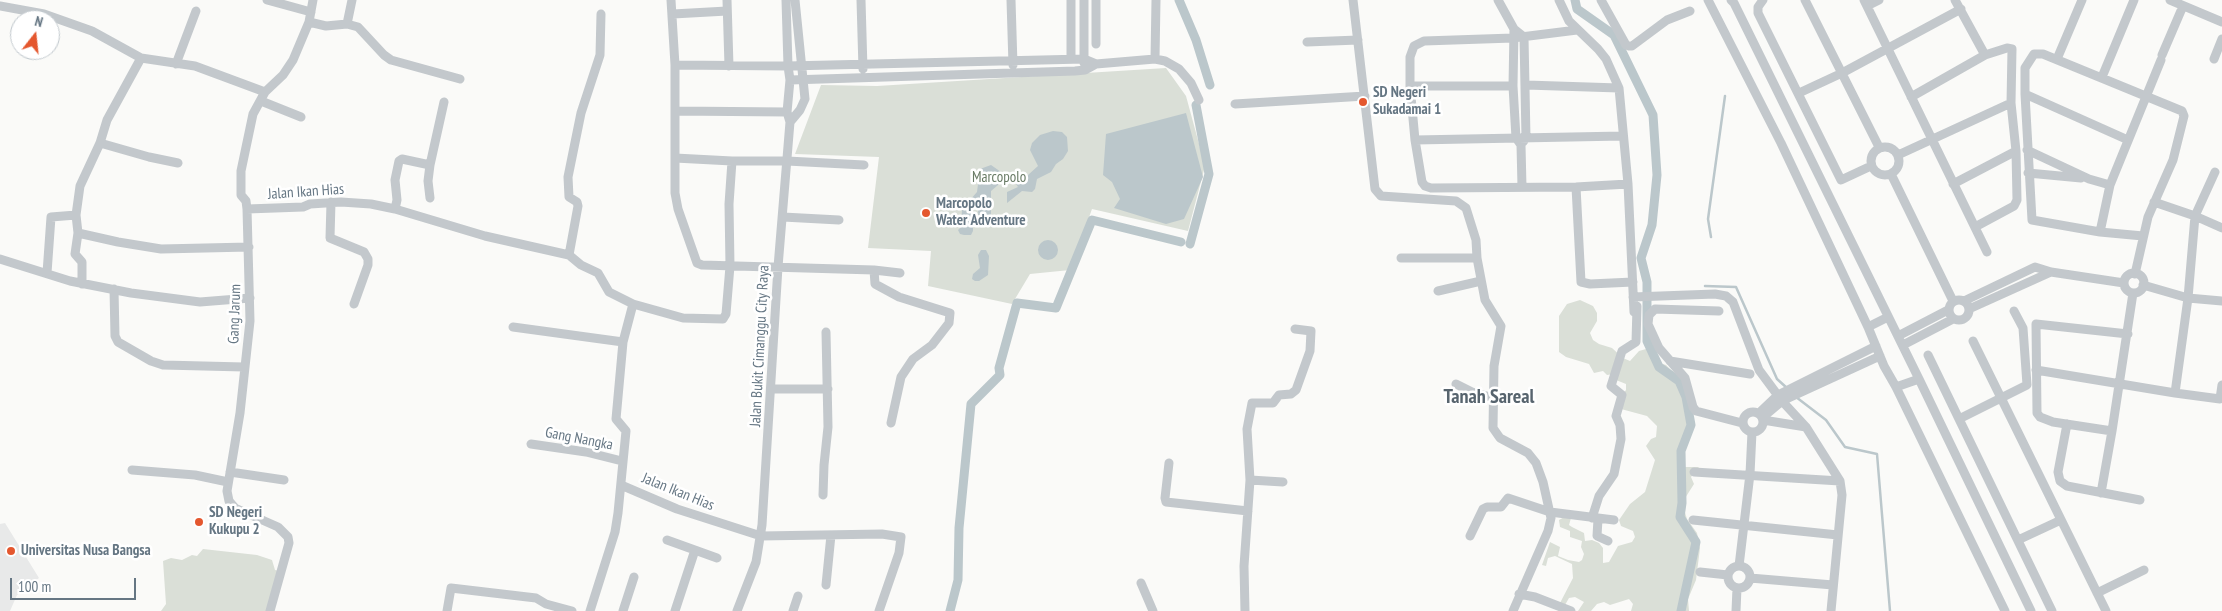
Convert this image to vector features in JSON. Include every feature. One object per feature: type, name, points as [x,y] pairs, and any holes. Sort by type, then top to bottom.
[{"type":"street","points":[[267,0],[311,12]]},
{"type":"street","name":"Gang Jarum","points":[[270,611],[289,543],[288,537],[278,527],[235,508],[228,496],[228,482],[237,435],[244,367],[247,361],[250,321],[247,209],[246,201],[241,195],[241,171],[253,114],[265,92],[283,75],[293,60],[309,22],[313,0]]},
{"type":"street","points":[[347,24],[352,0]]},
{"type":"street","points":[[671,0],[675,65],[675,193],[696,260],[702,265],[874,270],[900,273]]},
{"type":"street","points":[[727,0],[729,66]]},
{"type":"street","name":"Jalan Bukit Cimanggu City Raya","points":[[737,611],[756,562],[761,536],[772,389],[778,267],[790,122],[787,112],[790,80],[786,0]]},
{"type":"street","points":[[790,122],[800,110],[804,99],[804,79],[801,65],[796,0]]},
{"type":"street","points":[[861,0],[863,77]]},
{"type":"street","points":[[1010,0],[1013,73]]},
{"type":"street","points":[[1071,0],[1071,59]]},
{"type":"street","points":[[1084,0],[1084,70]]},
{"type":"street","points":[[1096,0],[1096,44]]},
{"type":"street","points":[[1155,59],[1156,0]]},
{"type":"street","points":[[1353,0],[1375,189],[1378,194],[1386,196],[1456,201],[1463,204],[1469,213],[1476,240],[1477,258],[1486,305],[1501,326],[1494,366],[1493,428],[1495,434],[1528,453],[1536,463],[1543,482],[1551,518],[1548,531],[1512,611]]},
{"type":"street","points":[[1498,0],[1514,34],[1513,86],[1521,140]]},
{"type":"street","points":[[1559,0],[1569,21],[1606,59],[1619,88],[1628,184],[1633,282],[1636,296],[1636,342],[1622,351],[1611,386],[1622,395],[1616,416],[1620,425],[1621,439],[1614,474],[1600,496],[1595,519],[1597,536],[1608,541]]},
{"type":"street","points":[[1601,0],[1626,45],[1629,46],[1632,46],[1667,20],[1690,10]]},
{"type":"street","points":[[1708,0],[1781,143],[1880,356],[2005,611]]},
{"type":"street","points":[[1731,0],[1756,46],[1903,345],[2031,611]]},
{"type":"street","points":[[1763,0],[1758,7],[1758,13],[1841,180],[1871,166]]},
{"type":"street","points":[[1806,0],[1879,147]]},
{"type":"street","points":[[1879,0],[1865,3],[1988,252]]},
{"type":"street","points":[[1955,0],[1985,55]]},
{"type":"street","points":[[2057,59],[2082,0]]},
{"type":"street","points":[[2102,78],[2134,0]]},
{"type":"street","points":[[2170,0],[2222,22]]},
{"type":"street","points":[[0,6],[44,14],[92,31],[141,58],[195,66],[265,92]]},
{"type":"street","points":[[2100,232],[2110,185],[2183,6]]},
{"type":"street","points":[[1799,93],[1842,73],[1961,9]]},
{"type":"street","points":[[176,64],[196,11]]},
{"type":"street","points":[[673,14],[727,11]]},
{"type":"street","points":[[601,14],[600,55],[581,114],[568,177],[569,197],[578,206],[569,255],[581,265],[598,273],[609,292],[633,304],[683,318],[722,319],[726,314],[730,266],[729,204],[732,161]]},
{"type":"street","points":[[309,22],[326,26],[347,24],[358,27],[391,60],[460,79]]},
{"type":"street","points":[[1577,30],[1524,37],[1514,34],[1418,43],[1411,51],[1410,86],[1415,140],[1422,182],[1425,186],[1431,188],[1576,187],[1628,184]]},
{"type":"street","points":[[1522,188],[1521,140],[1526,85],[1524,37]]},
{"type":"street","points":[[2214,59],[2222,39]]},
{"type":"street","points":[[1308,44],[1358,42]]},
{"type":"street","points":[[1911,97],[1985,55],[2007,48],[2012,49],[2011,103],[2016,151],[2016,203],[1975,227]]},
{"type":"street","points":[[2135,274],[2143,236],[2154,202],[2173,160],[2184,116],[2178,108],[2044,54],[2034,54],[2025,68],[2024,94],[2032,220],[2100,232],[2143,236]]},
{"type":"street","points":[[82,284],[82,262],[75,254],[78,233],[76,215],[80,186],[100,143],[107,120],[141,58]]},
{"type":"street","points":[[675,65],[788,66],[1071,59],[1084,59],[1096,64]]},
{"type":"street","points":[[790,80],[1084,70],[1096,64],[1155,59],[1165,61],[1179,69],[1191,83],[1199,100]]},
{"type":"street","points":[[1526,85],[1619,88]]},
{"type":"street","points":[[1410,86],[1513,86]]},
{"type":"street","points":[[2024,94],[2128,140]]},
{"type":"street","points":[[1235,104],[1365,96]]},
{"type":"street","points":[[260,101],[301,116]]},
{"type":"street","points":[[430,198],[428,181],[430,165],[444,102]]},
{"type":"street","points":[[1898,155],[2011,103]]},
{"type":"street","points":[[675,111],[787,112]]},
{"type":"street","points":[[1415,140],[1521,140],[1623,136]]},
{"type":"street","points":[[100,143],[149,158],[178,162]]},
{"type":"street","points":[[1887,146],[1894,149],[1898,155],[1900,162],[1897,169],[1891,174],[1883,176],[1876,173],[1871,166],[1873,152],[1879,147],[1887,146]]},
{"type":"street","points":[[2027,150],[2089,179],[2110,185]]},
{"type":"street","points":[[1953,184],[2016,151]]},
{"type":"street","points":[[675,158],[864,165]]},
{"type":"street","points":[[395,209],[397,200],[395,180],[398,161],[402,159],[430,165]]},
{"type":"street","points":[[2175,393],[2188,298],[2195,216],[2215,172]]},
{"type":"street","points":[[2028,173],[2089,179]]},
{"type":"street","points":[[1891,174],[1954,301]]},
{"type":"street","points":[[1576,187],[1582,282],[1590,284],[1633,282]]},
{"type":"street","points":[[331,202],[330,238],[364,252],[368,259],[368,265],[354,304]]},
{"type":"street","name":"Jalan Ikan Hias","points":[[247,209],[303,207],[310,204],[331,202],[362,202],[395,209],[485,236],[569,255]]},
{"type":"street","points":[[2154,202],[2195,216],[2222,228]]},
{"type":"street","points":[[47,273],[51,217],[76,215]]},
{"type":"street","points":[[783,217],[839,220]]},
{"type":"street","points":[[78,233],[162,249],[249,247]]},
{"type":"street","points":[[1402,258],[1477,258]]},
{"type":"street","points":[[0,259],[82,284],[114,290],[200,302],[250,298]]},
{"type":"street","points":[[1967,305],[2036,267],[2051,272],[2124,283]]},
{"type":"street","points":[[874,270],[876,284],[899,298],[950,313],[949,323],[932,345],[913,359],[901,377],[891,423]]},
{"type":"street","points":[[2135,274],[2142,279],[2143,285],[2139,292],[2133,293],[2127,291],[2124,283],[2128,275],[2135,274]]},
{"type":"street","points":[[1438,291],[1481,281]]},
{"type":"street","points":[[2143,285],[2188,298],[2222,302]]},
{"type":"street","points":[[114,290],[115,336],[118,342],[147,359],[163,364],[244,367]]},
{"type":"street","points":[[2101,492],[2128,334],[2133,293]]},
{"type":"street","points":[[1636,296],[1716,294],[1726,296],[1732,300],[1759,370],[1806,428],[1840,481],[1842,495],[1831,611]]},
{"type":"street","points":[[1634,312],[1636,296]]},
{"type":"street","points":[[1898,336],[1948,310],[1954,301],[1960,300],[1967,305],[1968,316],[1963,320],[1954,319],[1903,345]]},
{"type":"street","name":"Jalan Ikan Hias","points":[[633,304],[623,342],[616,419],[626,431],[621,485],[677,509],[761,536],[882,534],[901,537],[898,553],[879,611]]},
{"type":"street","points":[[1719,311],[1655,309],[1648,319],[1648,324],[1654,339],[1685,378],[1693,407],[1696,411],[1742,423],[1745,429],[1752,432],[1760,429],[1761,417],[1780,398],[1876,346]]},
{"type":"street","points":[[1948,310],[1954,319]]},
{"type":"street","points":[[1959,419],[2027,385],[2023,328],[2014,311]]},
{"type":"street","points":[[1868,327],[1888,317]]},
{"type":"street","points":[[2112,431],[2067,424],[2040,417],[2038,413],[2036,370],[2036,324],[2128,334]]},
{"type":"street","points":[[513,327],[623,342]]},
{"type":"street","points":[[1245,611],[1244,566],[1250,480],[1247,429],[1252,403],[1271,403],[1279,395],[1294,392],[1308,356],[1311,331],[1295,329]]},
{"type":"street","points":[[823,495],[828,389],[826,332]]},
{"type":"street","points":[[1973,341],[2106,611]]},
{"type":"street","points":[[1928,355],[2052,611]]},
{"type":"street","points":[[1780,398],[1880,356]]},
{"type":"street","points":[[1670,361],[1750,374]]},
{"type":"street","points":[[2036,370],[2220,399],[2222,385]]},
{"type":"street","points":[[1896,387],[1919,379]]},
{"type":"street","points":[[1456,384],[1472,392],[1494,398]]},
{"type":"street","points":[[772,389],[828,389]]},
{"type":"street","points":[[1742,423],[1746,414],[1752,411],[1761,417],[1806,428]]},
{"type":"street","points":[[2067,424],[2058,472],[2060,481],[2067,486],[2140,500]]},
{"type":"street","points":[[1739,566],[1745,526],[1752,432]]},
{"type":"street","name":"Gang Nangka","points":[[532,444],[586,452],[622,461]]},
{"type":"street","points":[[1169,463],[1166,502],[1248,511]]},
{"type":"street","points":[[132,470],[195,475],[228,482]]},
{"type":"street","points":[[230,472],[284,480]]},
{"type":"street","points":[[1694,472],[1840,481]]},
{"type":"street","points":[[1250,480],[1283,482]]},
{"type":"street","points":[[590,611],[615,532],[621,485]]},
{"type":"street","points":[[1470,536],[1483,509],[1501,507],[1506,498],[1550,512],[1614,520]]},
{"type":"street","points":[[1693,520],[1838,535]]},
{"type":"street","points":[[2018,540],[2061,520]]},
{"type":"street","points":[[826,585],[831,535]]},
{"type":"street","points":[[667,540],[717,558]]},
{"type":"street","points":[[675,611],[694,550]]},
{"type":"street","points":[[1737,588],[1731,584],[1728,575],[1730,570],[1739,566]]},
{"type":"street","points":[[1737,588],[1747,585],[1750,578],[1749,571],[1739,566]]},
{"type":"street","points":[[2097,593],[2144,570]]},
{"type":"street","points":[[1700,572],[1728,575]]},
{"type":"street","points":[[623,611],[634,577]]},
{"type":"street","points":[[1750,578],[1833,585]]},
{"type":"street","points":[[1141,583],[1153,611]]},
{"type":"street","points":[[447,611],[451,588],[536,598],[546,604],[572,611]]},
{"type":"street","points":[[1736,611],[1737,588]]},
{"type":"street","points":[[1519,594],[1534,597],[1571,611]]},
{"type":"street","points":[[793,611],[798,596]]},
{"type":"shaded area","points":[[1186,113],[1203,177],[1184,219],[1166,224],[1114,208],[1120,199],[1112,182],[1103,175],[1106,134]]},
{"type":"shaded area","points":[[1053,131],[1062,132],[1067,137],[1068,151],[1063,159],[1056,164],[1051,172],[1037,179],[1035,189],[1032,192],[1022,191],[1007,203],[1007,192],[1018,187],[1016,184],[1018,175],[1023,173],[1028,175],[1038,166],[1030,150],[1032,143],[1040,135]]},
{"type":"shaded area","points":[[991,165],[1001,172],[1001,179],[998,185],[991,191],[991,226],[979,227],[978,210],[970,204],[970,200],[977,192],[980,169]]},
{"type":"shaded area","points":[[962,210],[973,211],[973,231],[971,235],[960,234],[958,230],[961,227]]},
{"type":"shaded area","points":[[1048,240],[1055,243],[1058,250],[1055,257],[1048,260],[1041,257],[1038,250],[1041,243]]},
{"type":"shaded area","points":[[981,250],[986,250],[989,256],[988,275],[979,281],[975,281],[972,279],[973,274],[980,268],[978,255]]},
{"type":"shaded area","name":"Universitas Nusa Bangsa","points":[[5,523],[39,578],[17,595],[10,611],[0,611],[0,524]]},
{"type":"green space","name":"Marcopolo","points":[[1166,68],[1186,96],[1205,166],[1188,231],[1092,209],[1070,270],[1030,274],[1012,304],[928,286],[931,251],[868,248],[879,157],[795,154],[821,85],[877,86]]},
{"type":"green space","points":[[1580,300],[1593,306],[1597,313],[1597,321],[1590,333],[1593,340],[1612,348],[1623,358],[1630,361],[1639,351],[1646,349],[1654,361],[1666,365],[1676,375],[1687,396],[1692,418],[1691,432],[1681,443],[1679,461],[1683,467],[1699,467],[1691,477],[1694,484],[1682,503],[1687,519],[1697,533],[1700,548],[1696,580],[1688,599],[1689,611],[1631,611],[1633,604],[1629,599],[1610,605],[1604,602],[1597,604],[1591,611],[1578,611],[1584,602],[1575,597],[1569,598],[1565,605],[1560,603],[1573,578],[1572,564],[1555,556],[1548,558],[1546,566],[1542,565],[1550,542],[1560,547],[1558,556],[1579,562],[1582,560],[1584,554],[1581,547],[1582,541],[1570,537],[1570,531],[1560,527],[1559,520],[1566,516],[1571,518],[1569,525],[1584,533],[1585,541],[1592,540],[1599,543],[1603,548],[1603,563],[1609,562],[1618,546],[1632,542],[1635,537],[1633,531],[1621,526],[1619,520],[1630,504],[1645,492],[1655,460],[1646,446],[1651,439],[1656,437],[1657,426],[1647,416],[1621,409],[1622,395],[1626,390],[1626,384],[1616,380],[1614,374],[1607,375],[1603,371],[1594,373],[1589,364],[1566,357],[1559,352],[1559,316],[1567,304]]},
{"type":"green space","points":[[203,549],[257,555],[272,560],[275,570],[280,571],[270,611],[161,611],[166,604],[163,561],[171,558],[182,560],[192,555],[197,556]]},
{"type":"waterway","points":[[1179,0],[1196,40],[1210,85]]},
{"type":"waterway","points":[[1575,0],[1577,9],[1614,35],[1653,115],[1657,175],[1652,225],[1641,258],[1647,282],[1647,341],[1659,367],[1679,381],[1686,397],[1691,425],[1681,451],[1682,503],[1680,517],[1696,542],[1681,611]]},
{"type":"waterway","points":[[1711,237],[1708,219],[1725,96]]},
{"type":"waterway","points":[[1190,244],[1209,174],[1196,105]]},
{"type":"waterway","points":[[950,611],[958,580],[959,528],[971,404],[1000,375],[999,368],[1017,303],[1056,308],[1092,220],[1181,242]]},
{"type":"waterway","points":[[1705,286],[1736,287],[1777,379],[1787,388]]},
{"type":"waterway","points":[[1796,397],[1826,420],[1845,447],[1877,454],[1890,611]]},
{"type":"place","name":"SD Negeri Sukadamai 1","points":[[1363,102]]},
{"type":"place","name":"Marcopolo Water Adventure","points":[[926,213]]},
{"type":"place","name":"SD Negeri Kukupu 2","points":[[199,522]]},
{"type":"place","name":"Universitas Nusa Bangsa","points":[[11,551]]},
{"type":"district","name":"Tanah Sareal","points":[[1489,397]]}]
